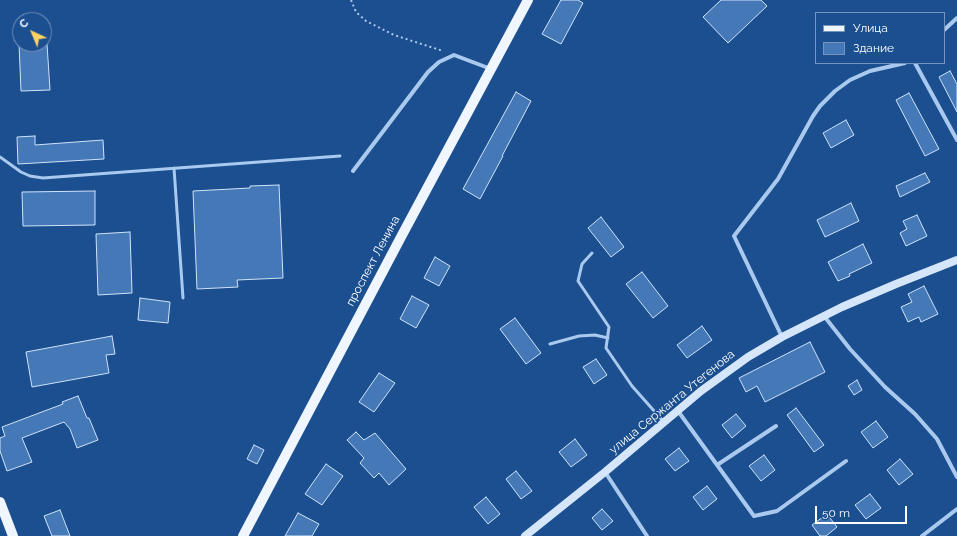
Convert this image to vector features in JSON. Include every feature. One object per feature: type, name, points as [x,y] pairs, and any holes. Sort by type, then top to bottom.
[{"type":"main road","name":"проспект Ленина","points":[[243,536],[401,236],[528,0]]},
{"type":"main road","name":"улица Сержанта Утегенова","points":[[525,536],[605,472],[701,391],[748,357],[782,337],[842,307],[957,260]]},
{"type":"main road","points":[[0,502],[13,536]]},
{"type":"street","points":[[945,29],[957,18]]},
{"type":"street","points":[[353,171],[428,72],[439,62],[454,55],[491,69]]},
{"type":"street","points":[[782,337],[734,236],[778,179],[820,106],[835,91],[850,80],[870,71],[901,64]]},
{"type":"street","points":[[916,64],[957,140]]},
{"type":"street","points":[[824,316],[850,349],[885,387],[914,414],[937,439],[957,478]]},
{"type":"street","points":[[678,411],[754,516],[777,511],[846,461]]},
{"type":"street","points":[[717,465],[776,426]]},
{"type":"street","points":[[605,472],[647,536]]},
{"type":"street","points":[[922,536],[957,510]]},
{"type":"lane","points":[[0,157],[30,176],[43,178],[340,156]]},
{"type":"lane","points":[[174,168],[183,298]]},
{"type":"lane","points":[[592,253],[582,264],[578,281],[609,326],[606,348],[632,386],[664,422]]},
{"type":"lane","points":[[550,344],[579,336],[595,335],[608,338]]},
{"type":"path","points":[[350,0],[356,12],[366,21],[394,35],[454,55]]},
{"type":"building","points":[[561,0],[578,0],[583,3],[561,44],[542,34]]},
{"type":"building","points":[[721,0],[761,0],[767,6],[728,43],[703,17]]},
{"type":"building","points":[[19,52],[48,52],[50,90],[21,91]]},
{"type":"building","points":[[950,71],[957,84],[957,112],[939,77]]},
{"type":"building","points":[[516,92],[531,101],[480,199],[463,189]]},
{"type":"building","points":[[909,93],[939,149],[925,156],[896,100]]},
{"type":"building","points":[[846,120],[854,135],[831,148],[823,133]]},
{"type":"building","points":[[35,136],[35,145],[103,140],[104,159],[18,164],[17,137]]},
{"type":"building","points":[[925,173],[930,182],[900,197],[896,186]]},
{"type":"building","points":[[279,185],[283,278],[237,280],[238,287],[197,289],[193,191]]},
{"type":"building","points":[[95,191],[95,225],[23,226],[22,192]]},
{"type":"building","points":[[851,203],[859,221],[825,237],[817,220]]},
{"type":"building","points":[[917,215],[927,236],[906,246],[900,233],[907,229],[903,221]]},
{"type":"building","points":[[601,217],[624,247],[611,257],[588,228]]},
{"type":"building","points":[[130,232],[132,293],[98,295],[96,234]]},
{"type":"building","points":[[863,244],[872,263],[838,281],[828,262]]},
{"type":"building","points":[[435,257],[450,266],[439,286],[424,278]]},
{"type":"building","points":[[642,272],[668,306],[653,318],[626,284]]},
{"type":"building","points":[[924,286],[938,314],[921,322],[919,317],[908,322],[901,307],[912,302],[908,294]]},
{"type":"building","points":[[412,296],[429,305],[416,328],[400,319]]},
{"type":"building","points":[[140,298],[170,302],[168,323],[138,320]]},
{"type":"building","points":[[515,318],[541,353],[526,364],[500,329]]},
{"type":"building","points":[[702,326],[712,340],[687,358],[677,345]]},
{"type":"building","points":[[112,336],[115,354],[106,355],[109,373],[32,387],[26,352]]},
{"type":"building","points":[[810,342],[825,372],[765,402],[757,386],[746,392],[739,378]]},
{"type":"building","points":[[596,359],[607,375],[594,384],[583,367]]},
{"type":"building","points":[[379,373],[395,383],[374,412],[359,402]]},
{"type":"building","points":[[857,380],[862,390],[854,395],[848,386]]},
{"type":"building","points":[[78,396],[98,440],[77,448],[70,429],[64,422],[22,438],[32,462],[7,471],[0,451],[0,438],[5,436],[2,427],[63,404],[62,402]]},
{"type":"building","points":[[796,408],[824,445],[814,452],[787,415]]},
{"type":"building","points":[[736,414],[746,426],[732,438],[722,425]]},
{"type":"building","points":[[876,421],[888,437],[873,448],[861,432]]},
{"type":"building","points":[[356,432],[364,440],[375,433],[406,469],[389,485],[379,473],[374,478],[360,463],[364,458],[347,440]]},
{"type":"building","points":[[575,439],[587,455],[571,467],[559,452]]},
{"type":"building","points":[[254,445],[264,450],[257,464],[247,459]]},
{"type":"building","points":[[679,448],[689,461],[675,471],[665,459]]},
{"type":"building","points":[[764,455],[775,470],[761,481],[749,466]]},
{"type":"building","points":[[900,459],[913,474],[899,485],[887,470]]},
{"type":"building","points":[[326,464],[343,476],[322,505],[305,494]]},
{"type":"building","points":[[516,471],[532,491],[521,499],[506,479]]},
{"type":"building","points":[[707,486],[717,499],[703,510],[693,497]]},
{"type":"building","points":[[870,494],[881,508],[866,519],[855,505]]},
{"type":"building","points":[[486,497],[500,514],[488,524],[474,507]]},
{"type":"building","points":[[602,509],[613,521],[602,530],[592,518]]},
{"type":"building","points":[[60,510],[70,536],[52,536],[44,516]]},
{"type":"building","points":[[298,513],[319,524],[312,536],[285,536]]},
{"type":"building","points":[[827,514],[837,527],[826,536],[820,536],[812,525]]}]
